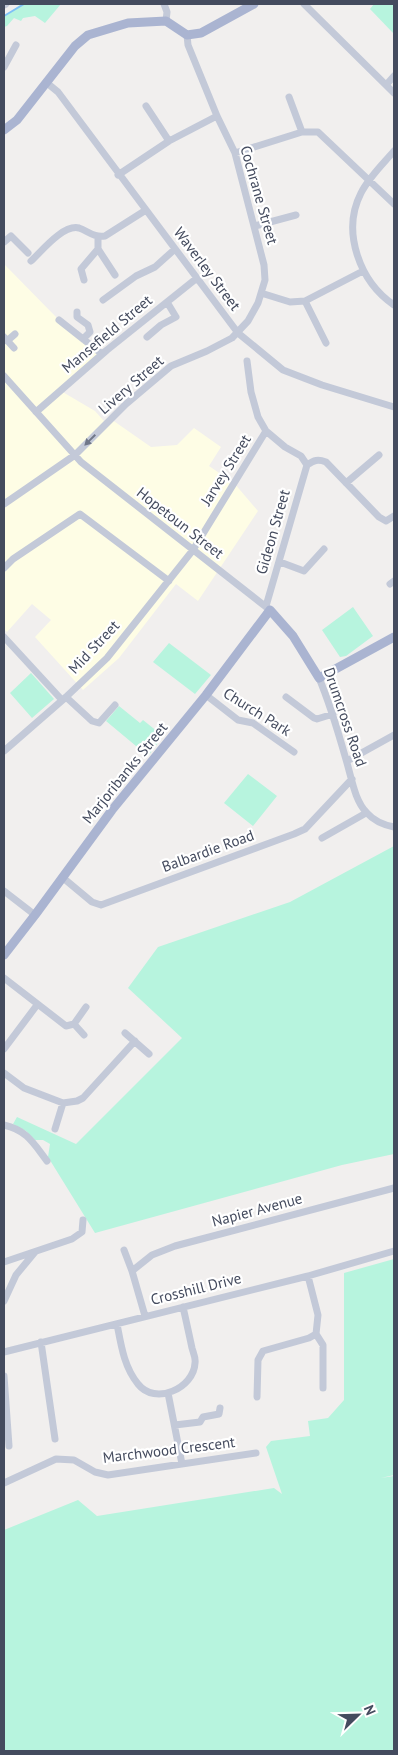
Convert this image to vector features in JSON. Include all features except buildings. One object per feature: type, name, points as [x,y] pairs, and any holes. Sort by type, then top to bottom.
[{"type":"main road","points":[[4,130],[17,120],[75,46],[88,35],[128,23],[166,21],[187,35],[201,33],[250,5]]},
{"type":"main road","name":"Drumcross Road","points":[[268,608],[293,636],[319,678]]},
{"type":"main road","name":"Marjoribanks Street","points":[[4,955],[112,810],[206,695],[268,608]]},
{"type":"main road","points":[[319,678],[394,636]]},
{"type":"street","points":[[164,4],[166,21]]},
{"type":"street","points":[[304,4],[394,93]]},
{"type":"street","name":"Cochrane Street","points":[[187,35],[188,45],[217,116],[235,153],[264,265],[265,280],[258,303],[248,321],[238,333]]},
{"type":"street","points":[[4,67],[16,45]]},
{"type":"street","points":[[386,84],[394,76]]},
{"type":"street","name":"Waverley Street","points":[[47,83],[58,92],[118,175],[238,333],[283,370],[322,385],[394,407]]},
{"type":"street","points":[[289,97],[302,132]]},
{"type":"street","points":[[146,106],[169,141]]},
{"type":"street","points":[[118,175],[169,141],[217,116]]},
{"type":"street","points":[[235,153],[302,132],[318,132],[394,204]]},
{"type":"street","points":[[394,151],[369,180],[360,195],[355,213],[353,239],[363,271],[373,286],[385,299],[394,305]]},
{"type":"street","points":[[31,262],[57,236],[71,228],[78,228],[98,237],[105,236],[146,210]]},
{"type":"street","points":[[255,226],[296,215]]},
{"type":"street","points":[[4,242],[11,236],[28,253]]},
{"type":"street","points":[[98,237],[98,249],[115,274]]},
{"type":"street","points":[[84,280],[82,269],[98,249]]},
{"type":"street","points":[[102,300],[136,276],[155,267],[175,249]]},
{"type":"street","points":[[260,293],[290,302],[305,301],[363,271]]},
{"type":"street","name":"Mansefield Street","points":[[36,412],[102,354],[197,278]]},
{"type":"street","points":[[305,301],[326,343]]},
{"type":"street","points":[[147,337],[161,325],[176,317],[167,302]]},
{"type":"street","points":[[77,312],[77,317],[88,325],[90,332],[83,339]]},
{"type":"street","points":[[59,320],[102,354]]},
{"type":"street","name":"Livery Street","points":[[4,504],[75,455],[148,384],[171,366],[196,356],[232,338],[238,333]]},
{"type":"street","points":[[14,348],[6,339],[15,334]]},
{"type":"street","points":[[247,361],[251,392],[258,417],[266,431],[285,447],[301,456],[307,465],[313,461],[320,460],[326,462],[379,517],[386,520],[394,516]]},
{"type":"street","name":"Hopetoun Street","points":[[4,376],[86,467],[268,608]]},
{"type":"street","name":"Jarvey Street","points":[[193,550],[266,431]]},
{"type":"street","points":[[346,483],[380,455]]},
{"type":"street","name":"Gideon Street","points":[[268,608],[307,465]]},
{"type":"street","points":[[4,568],[13,559],[80,514],[169,582]]},
{"type":"street","points":[[280,562],[304,572],[324,549]]},
{"type":"street","name":"Mid Street","points":[[4,751],[64,699],[106,658],[193,550]]},
{"type":"street","points":[[4,638],[64,699],[92,721],[99,723],[115,705]]},
{"type":"street","name":"Drumcross Road","points":[[319,678],[333,714],[358,799],[366,813]]},
{"type":"street","name":"Church Park","points":[[206,695],[238,720],[253,723],[294,752]]},
{"type":"street","points":[[286,697],[314,718],[317,719],[333,714]]},
{"type":"street","points":[[347,761],[394,735]]},
{"type":"street","name":"Balbardie Road","points":[[62,878],[92,902],[102,905],[305,829],[352,779]]},
{"type":"street","points":[[322,838],[366,813],[384,825],[394,827]]},
{"type":"street","points":[[4,891],[35,915]]},
{"type":"street","points":[[4,978],[66,1026],[74,1024],[86,1007]]},
{"type":"street","points":[[4,1049],[37,1004]]},
{"type":"street","points":[[74,1024],[84,1035]]},
{"type":"street","points":[[125,1033],[149,1054]]},
{"type":"street","points":[[4,1073],[24,1088],[63,1103],[77,1101],[83,1098],[135,1041]]},
{"type":"street","points":[[55,1129],[63,1103]]},
{"type":"street","points":[[4,1125],[26,1134],[47,1161]]},
{"type":"street","name":"Napier Avenue","points":[[132,1271],[152,1255],[175,1246],[394,1188]]},
{"type":"street","points":[[4,1262],[72,1239],[82,1232],[83,1220]]},
{"type":"street","points":[[124,1250],[145,1316]]},
{"type":"street","points":[[4,1301],[16,1275],[35,1252]]},
{"type":"street","name":"Crosshill Drive","points":[[4,1352],[308,1276],[394,1252]]},
{"type":"street","points":[[308,1276],[318,1315],[316,1334],[323,1346],[323,1388]]},
{"type":"street","points":[[117,1324],[123,1355],[129,1370],[139,1386],[151,1393],[168,1393],[183,1386],[192,1375],[195,1362],[183,1307]]},
{"type":"street","points":[[257,1397],[258,1360],[263,1351],[309,1338],[316,1334]]},
{"type":"street","points":[[42,1342],[55,1439]]},
{"type":"street","points":[[4,1376],[9,1446]]},
{"type":"street","points":[[168,1393],[182,1464]]},
{"type":"street","points":[[175,1425],[200,1422],[203,1417],[220,1414],[220,1408]]},
{"type":"street","name":"Marchwood Crescent","points":[[4,1483],[56,1459],[74,1460],[95,1472],[108,1475],[256,1454]]},
{"type":"shaded area","points":[[4,264],[59,320],[102,354],[61,391],[95,411],[104,421],[108,417],[151,447],[177,445],[194,428],[221,447],[209,466],[234,483],[258,511],[198,601],[176,584],[119,658],[83,690],[35,637],[51,620],[32,604],[7,632],[4,629]]},
{"type":"green space","points":[[21,4],[61,4],[45,23],[35,16],[23,18],[21,21],[14,18],[4,27],[4,17]]},
{"type":"green space","points":[[374,4],[394,4],[394,34],[370,9]]},
{"type":"green space","points":[[353,607],[373,636],[346,656],[340,657],[322,630]]},
{"type":"green space","points":[[169,643],[211,675],[195,694],[153,662]]},
{"type":"green space","points":[[31,673],[54,699],[32,718],[10,693]]},
{"type":"green space","points":[[119,706],[140,723],[143,720],[163,736],[148,756],[106,721]]},
{"type":"green space","points":[[248,774],[277,796],[253,826],[224,803]]},
{"type":"green space","points":[[394,846],[394,1154],[342,1165],[95,1233],[48,1157],[50,1144],[43,1140],[35,1140],[26,1131],[13,1124],[17,1117],[76,1144],[182,1038],[128,988],[158,947],[290,902]]},
{"type":"green space","points":[[394,1259],[394,1475],[381,1478],[394,1476],[394,1751],[4,1751],[4,1530],[78,1500],[97,1516],[274,1488],[282,1494],[266,1447],[271,1441],[310,1436],[308,1421],[328,1418],[344,1400],[344,1273]]},
{"type":"waterway","points":[[4,16],[24,4]]}]
